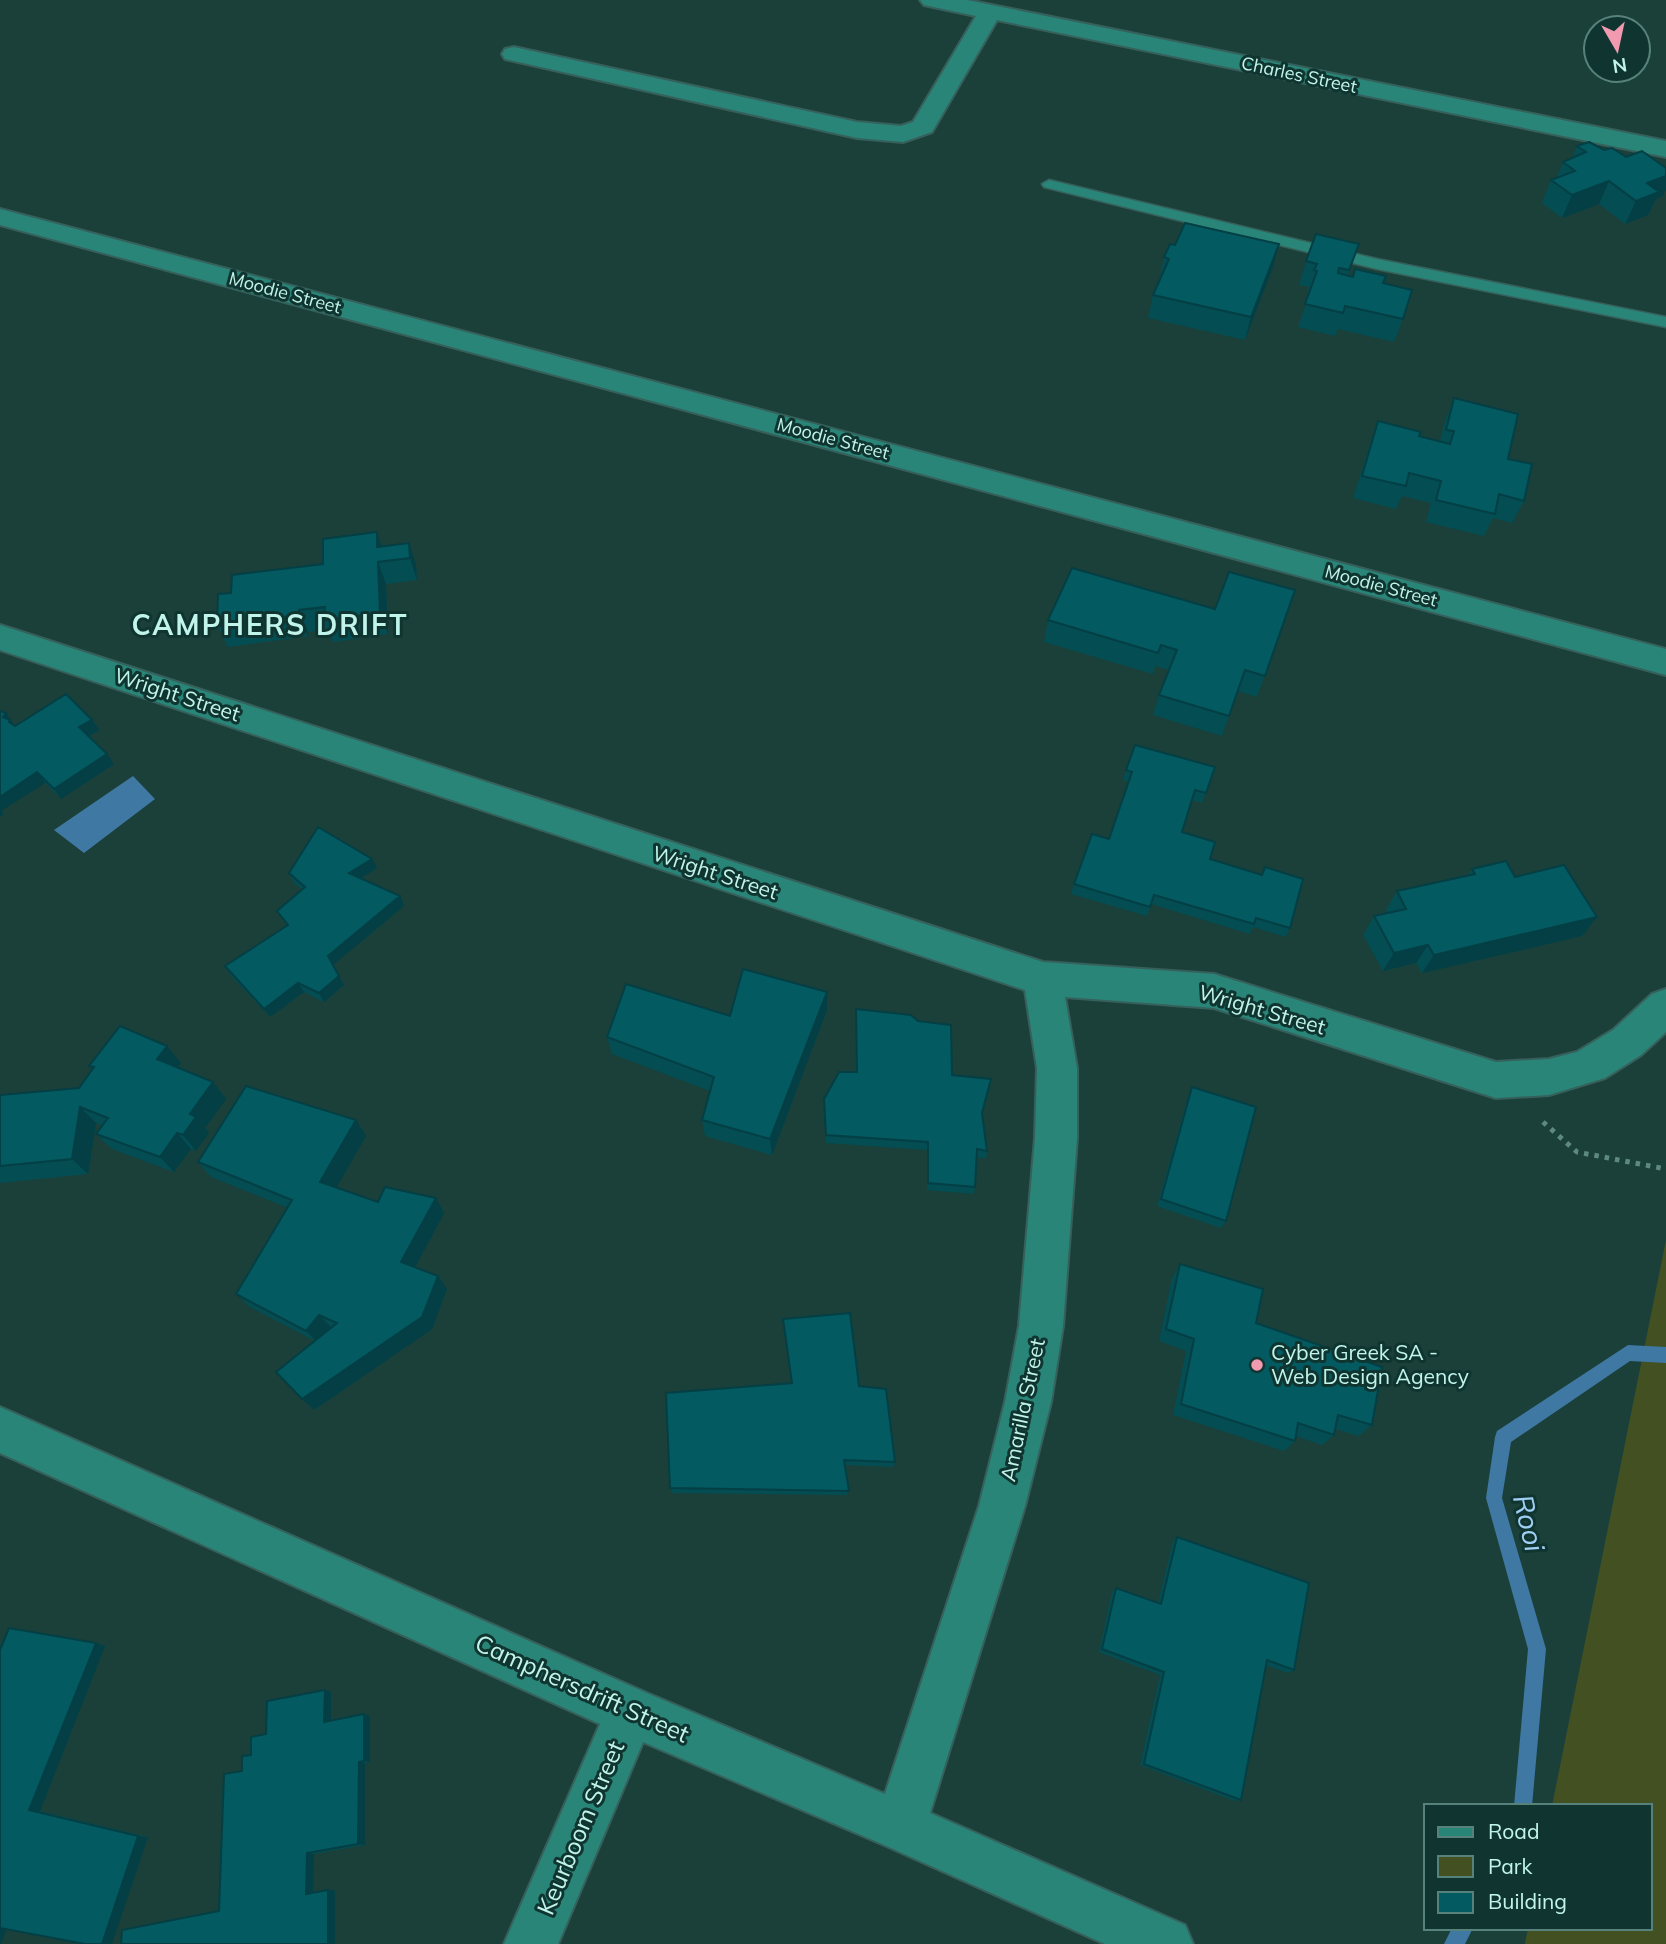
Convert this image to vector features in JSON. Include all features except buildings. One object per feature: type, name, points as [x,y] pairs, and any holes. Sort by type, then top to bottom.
[{"type":"street","name":"Charles Street","points":[[932,0],[1666,149]]},
{"type":"street","points":[[514,54],[857,130],[903,134],[923,127],[990,12]]},
{"type":"street","name":"Moodie Street","points":[[0,217],[1666,662]]},
{"type":"street","name":"Wright Street","points":[[0,637],[1042,979],[1214,992],[1496,1080],[1532,1081],[1581,1071],[1610,1057],[1639,1034],[1666,1006]]},
{"type":"street","name":"Amarilla Street","points":[[900,1826],[1002,1506],[1028,1402],[1036,1351],[1056,1139],[1057,1068],[1042,979]]},
{"type":"street","name":"Camphersdrift Street","points":[[0,1430],[632,1712],[900,1826],[1166,1944]]},
{"type":"street","name":"Keurboom Street","points":[[531,1944],[632,1712]]},
{"type":"lane","points":[[1049,184],[1377,264],[1666,322]]},
{"type":"path","points":[[1496,1080],[1577,1152],[1666,1169]]},
{"type":"green space","points":[[1666,1240],[1666,1944],[1525,1944],[1528,1930],[1652,1930],[1652,1804],[1552,1804]]},
{"type":"water","points":[[133,776],[155,799],[84,853],[54,830]]},
{"type":"waterway","name":"Rooi","points":[[1523,1804],[1537,1649],[1494,1498],[1503,1437],[1628,1353],[1666,1355]]},
{"type":"waterway","name":"Rooi","points":[[1454,1944],[1462,1930]]},
{"type":"place","name":"Cyber Greek SA - Web Design Agency","points":[[1257,1365]]},
{"type":"district","name":"CAMPHERS DRIFT","points":[[270,625]]}]
